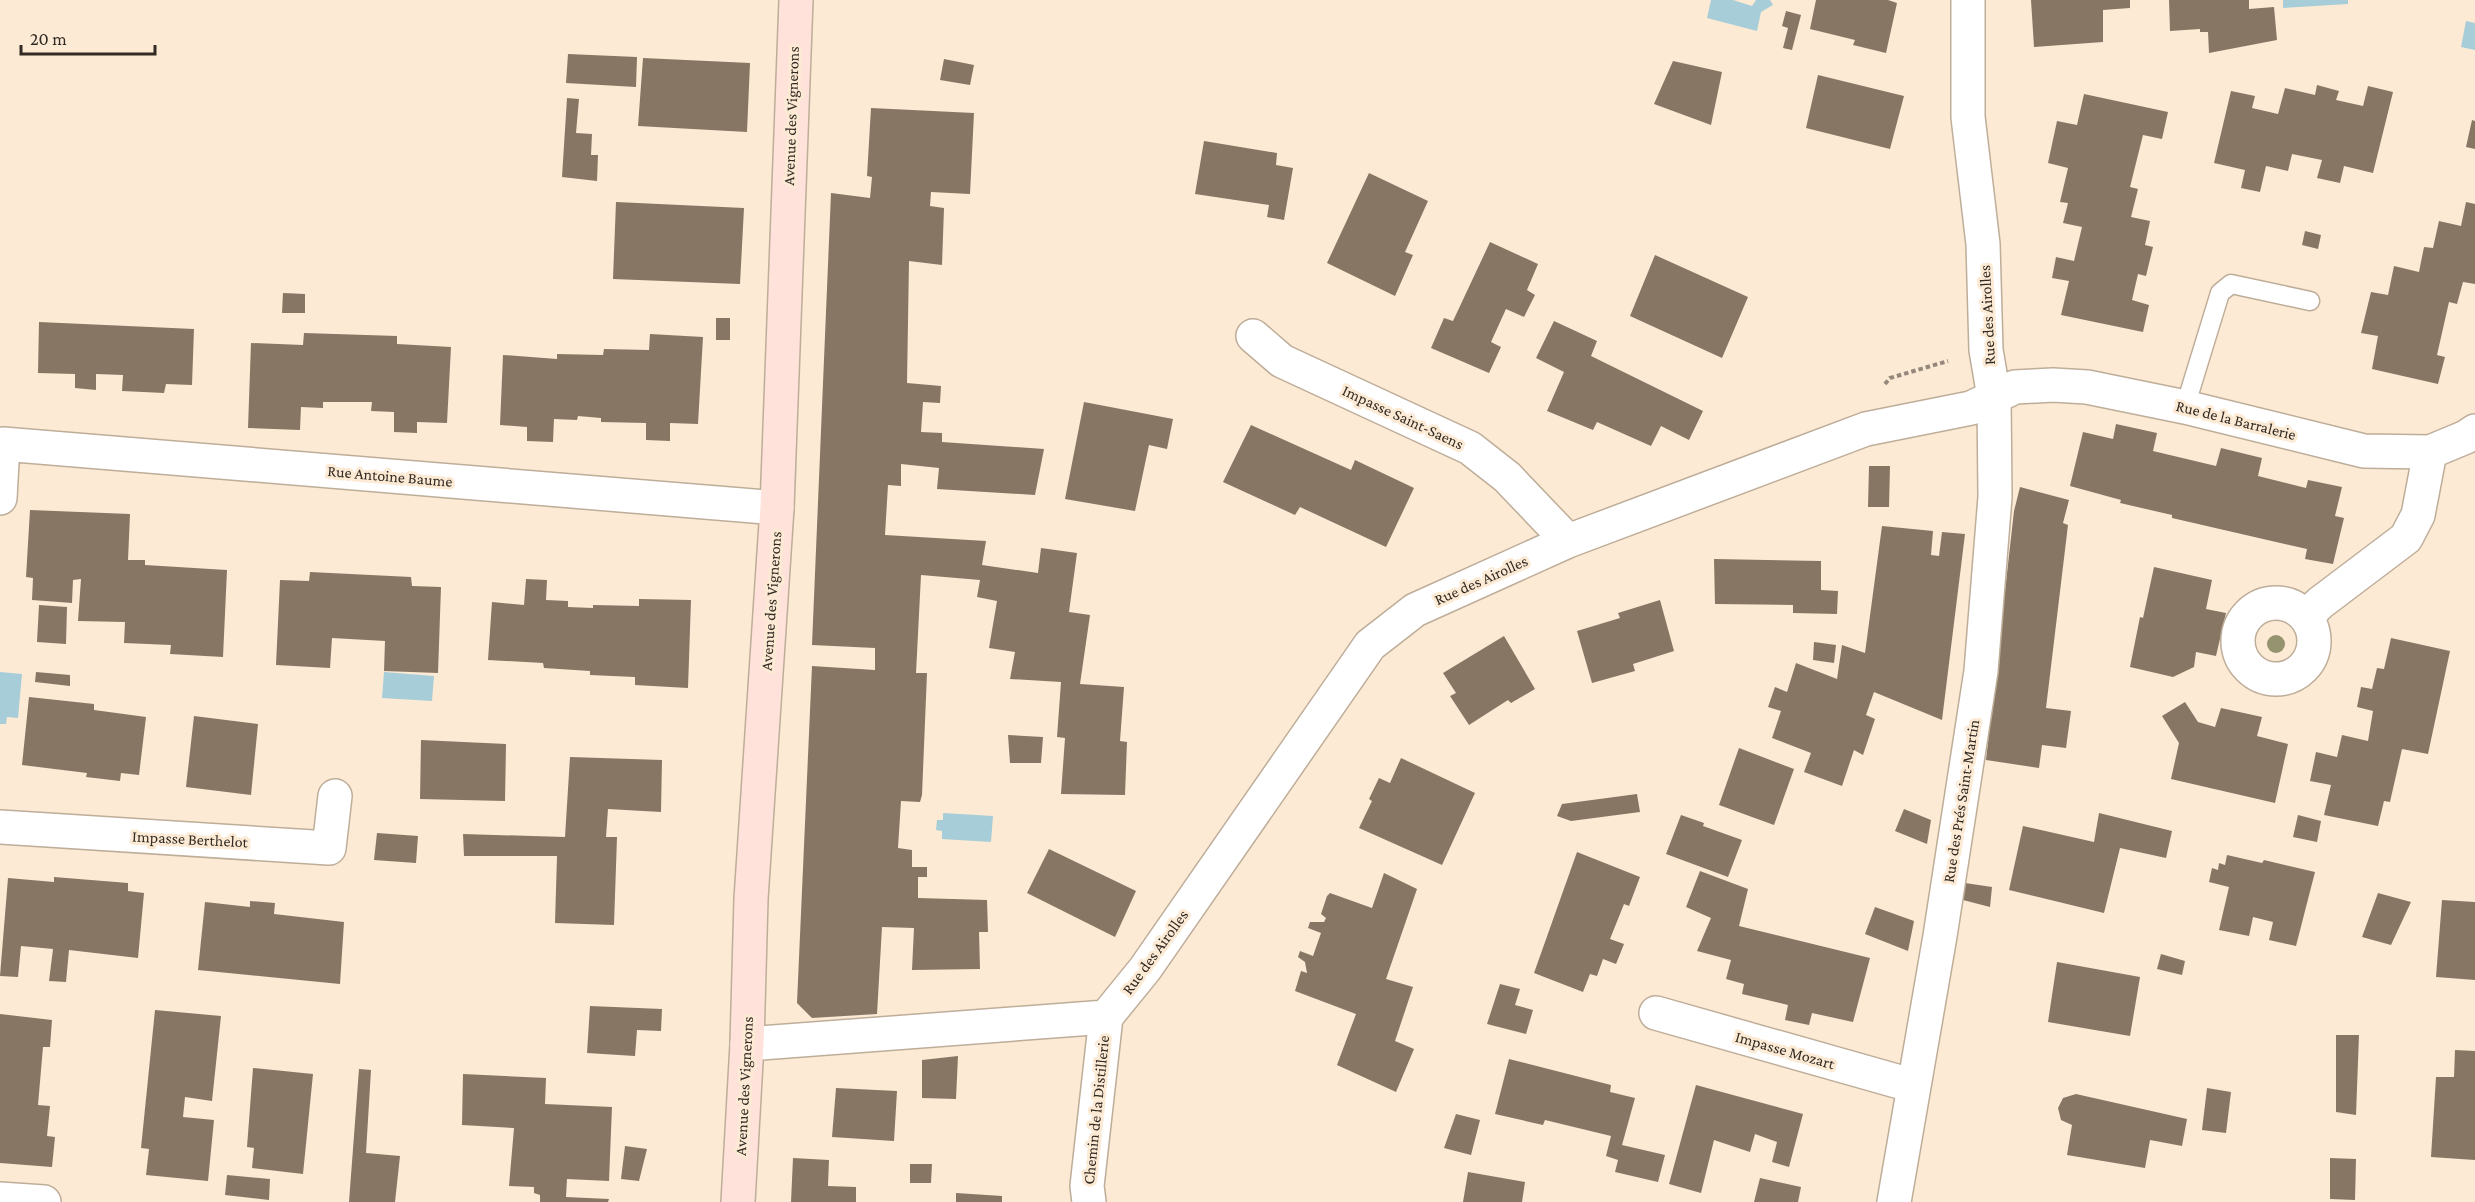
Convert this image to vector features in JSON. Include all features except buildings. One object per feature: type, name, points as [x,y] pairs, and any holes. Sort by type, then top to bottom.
[{"type":"main road","name":"Avenue des Vignerons","points":[[738,1202],[747,1044],[751,899],[777,508],[796,0]]},
{"type":"street","name":"Rue des Airolles","points":[[1106,1017],[1145,969],[1370,645],[1415,610],[1568,541],[1866,429],[1971,408],[1994,397],[1986,350],[1983,244],[1968,117],[1968,0]]},
{"type":"street","name":"Impasse Saint-Saens","points":[[1253,336],[1282,361],[1470,448],[1507,477],[1568,541]]},
{"type":"street","name":"Rue de la Barralerie","points":[[1994,397],[2015,387],[2053,385],[2087,387],[2185,407],[2364,452],[2430,452],[2475,431]]},
{"type":"street","name":"Rue des Prés Saint-Martin","points":[[1894,1202],[1940,936],[1981,671],[1995,497],[1994,397]]},
{"type":"street","name":"Rue Antoine Baume","points":[[0,498],[3,444],[777,508]]},
{"type":"street","points":[[2306,617],[2320,603],[2406,538],[2418,515],[2430,452]]},
{"type":"street","name":"Impasse Berthelot","points":[[0,828],[329,848],[335,796]]},
{"type":"street","name":"Impasse Mozart","points":[[1656,1013],[1914,1086]]},
{"type":"street","points":[[747,1044],[1106,1017]]},
{"type":"street","name":"Chemin de la Distillerie","points":[[1089,1202],[1087,1186],[1106,1017]]},
{"type":"street","points":[[0,1198],[44,1202]]},
{"type":"lane","points":[[2185,407],[2220,293],[2231,284],[2310,301]]},
{"type":"water","points":[[1711,0],[1733,0],[1752,6],[1756,0],[1770,0],[1773,5],[1761,12],[1757,31],[1707,18]]},
{"type":"water","points":[[2283,0],[2348,0],[2348,4],[2283,8]]},
{"type":"water","points":[[2466,21],[2475,23],[2475,50],[2461,47]]},
{"type":"water","points":[[0,672],[22,674],[18,718],[7,717],[6,724],[0,724]]},
{"type":"water","points":[[384,672],[434,676],[432,701],[382,698]]},
{"type":"water","points":[[943,813],[993,816],[991,842],[942,839],[942,831],[936,830],[937,820],[943,820]]}]
